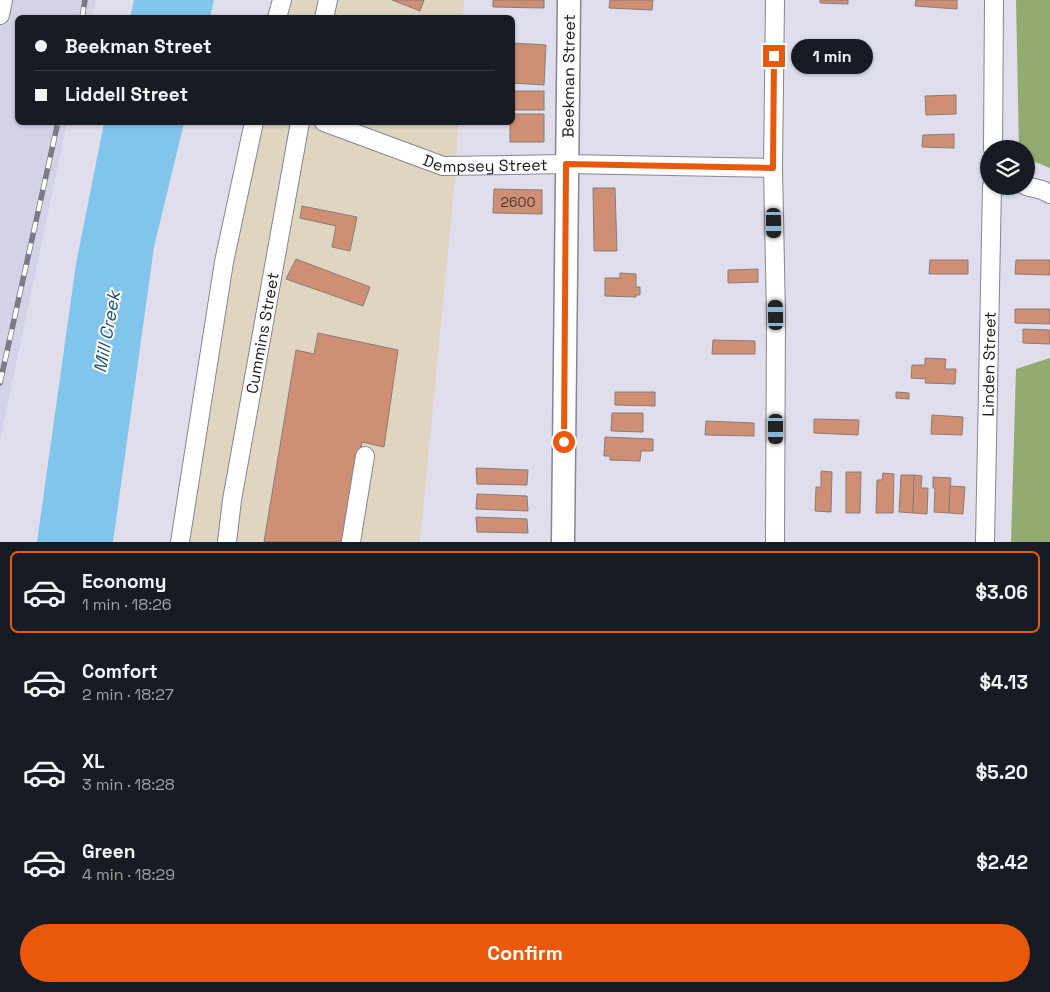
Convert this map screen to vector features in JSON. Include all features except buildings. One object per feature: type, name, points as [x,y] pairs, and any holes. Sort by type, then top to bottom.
[{"type":"main road","name":"Beekman Street","points":[[563,542],[569,0]]},
{"type":"street","points":[[0,15],[4,0]]},
{"type":"street","points":[[279,15],[282,0]]},
{"type":"street","points":[[325,15],[328,0]]},
{"type":"street","points":[[775,0],[773,168],[776,315],[775,542]]},
{"type":"street","points":[[992,140],[994,0]]},
{"type":"street","points":[[180,542],[224,262],[253,125]]},
{"type":"street","name":"Cummins Street","points":[[227,542],[236,481],[299,125]]},
{"type":"street","name":"Dempsey Street","points":[[332,125],[443,166],[566,164],[773,168]]},
{"type":"street","points":[[1035,189],[1050,194]]},
{"type":"street","name":"Linden Street","points":[[986,542],[992,195]]},
{"type":"street","points":[[351,542],[365,456]]},
{"type":"shaded area","points":[[0,0],[96,0],[92,15],[15,15],[15,125],[67,125],[0,440]]},
{"type":"shaded area","points":[[282,0],[464,0],[463,15],[278,15]]},
{"type":"shaded area","points":[[254,125],[458,125],[456,167],[420,542],[180,542]]},
{"type":"green space","points":[[1016,0],[1050,0],[1050,168],[1035,162],[1035,140],[1019,140]]},
{"type":"green space","points":[[1050,358],[1050,542],[1011,542],[1016,369]]},
{"type":"water","points":[[134,0],[214,0],[210,15],[130,15]]},
{"type":"water","name":"Mill Creek","points":[[104,125],[184,125],[154,247],[113,542],[37,542],[76,264]]},
{"type":"railway","points":[[82,15],[85,0]]},
{"type":"railway","points":[[0,383],[57,125]]},
{"type":"route","points":[[564,442],[566,164],[773,168],[774,56]]}]
